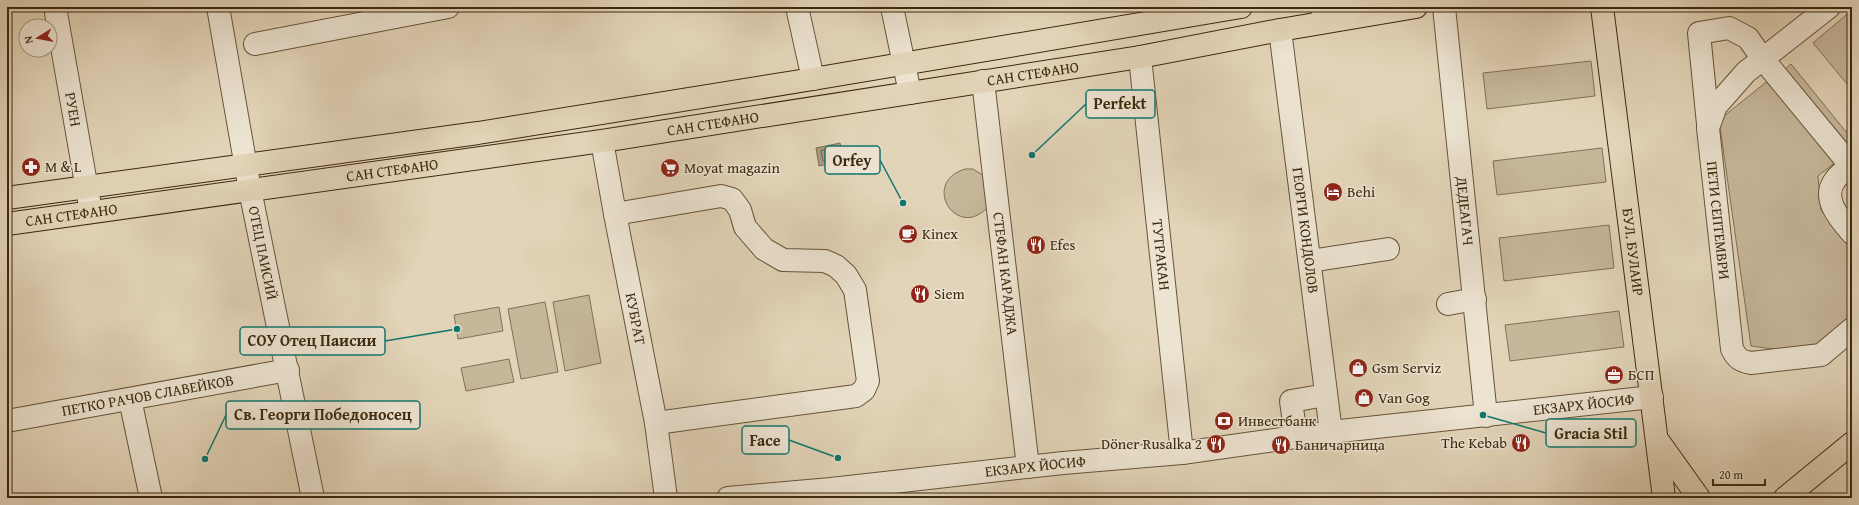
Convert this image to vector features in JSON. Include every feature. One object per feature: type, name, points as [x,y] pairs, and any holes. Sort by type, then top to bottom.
[{"type":"main road","name":"САН СТЕФАНО","points":[[7,198],[478,133],[813,80],[904,63],[1241,7]]},
{"type":"main road","name":"САН СТЕФАНО","points":[[7,224],[602,141],[1140,57],[1280,30],[1323,15],[1416,7]]},
{"type":"main road","name":"БУЛ. БУЛАИР","points":[[1602,7],[1664,498]]},
{"type":"main road","points":[[478,133],[482,157]]},
{"type":"main road","points":[[1657,440],[1699,498]]},
{"type":"main road","points":[[1785,498],[1852,444]]},
{"type":"street","name":"РУЕН","points":[[55,7],[88,186],[91,212]]},
{"type":"street","name":"ОТЕЦ ПАИСИЙ","points":[[218,7],[250,190],[313,498]]},
{"type":"street","points":[[255,44],[448,7]]},
{"type":"street","points":[[797,7],[813,80]]},
{"type":"street","points":[[892,7],[910,93]]},
{"type":"street","name":"ДЕДЕАГАЧ","points":[[1444,7],[1486,416]]},
{"type":"street","name":"ПЕТИ СЕПТЕМВРИ","points":[[1829,7],[1746,72],[1720,100],[1716,106],[1708,128],[1732,349],[1736,356],[1741,360],[1751,363],[1821,356],[1852,329]]},
{"type":"street","points":[[1708,128],[1699,33],[1729,28],[1748,38],[1762,58],[1851,165],[1835,179],[1831,188],[1831,203],[1837,215],[1852,233]]},
{"type":"street","name":"ГЕОРГИ КОНДОЛОВ","points":[[1280,30],[1331,432]]},
{"type":"street","name":"ТУТРАКАН","points":[[1140,57],[1182,453]]},
{"type":"street","name":"СТЕФАН КАРАДЖА","points":[[983,81],[1028,467]]},
{"type":"street","name":"КУБРАТ","points":[[602,141],[656,423],[666,498]]},
{"type":"street","points":[[615,214],[721,196],[732,199],[740,210],[745,227],[764,249],[783,260],[825,261],[836,266],[846,276],[855,290],[868,381],[864,390],[856,396],[656,423]]},
{"type":"street","points":[[1310,261],[1388,249]]},
{"type":"street","points":[[1448,304],[1475,300]]},
{"type":"street","name":"ПЕТКО РАЧОВ СЛАВЕЙКОВ","points":[[7,421],[288,370]]},
{"type":"street","points":[[1296,436],[1291,401],[1326,395]]},
{"type":"street","name":"ЕКЗАРХ ЙОСИФ","points":[[728,498],[832,494],[1028,467],[1182,453],[1296,436],[1652,397]]},
{"type":"street","points":[[130,398],[151,498]]},
{"type":"shaded area","points":[[1852,10],[1852,90],[1813,43]]},
{"type":"shaded area","points":[[1591,61],[1595,96],[1487,109],[1483,73]]},
{"type":"shaded area","points":[[1791,64],[1847,133],[1852,130],[1852,152],[1781,73]]},
{"type":"shaded area","points":[[1770,79],[1837,161],[1818,176],[1821,210],[1852,247],[1852,321],[1810,354],[1751,346],[1719,120]]},
{"type":"shaded area","points":[[1602,148],[1606,182],[1497,195],[1493,161]]},
{"type":"shaded area","points":[[965,169],[973,169],[986,177],[988,207],[976,216],[965,217],[955,214],[948,206],[944,196],[945,186],[952,176]]},
{"type":"shaded area","points":[[1609,225],[1614,268],[1504,281],[1499,238]]},
{"type":"shaded area","points":[[589,295],[601,363],[565,371],[553,302]]},
{"type":"shaded area","points":[[545,302],[558,372],[521,379],[508,309]]},
{"type":"shaded area","points":[[499,307],[503,331],[458,339],[454,315]]},
{"type":"shaded area","points":[[1619,311],[1624,347],[1510,361],[1505,325]]},
{"type":"shaded area","points":[[509,359],[514,382],[466,391],[461,368]]},
{"type":"water","points":[[840,143],[844,161],[819,166],[816,148]]},
{"type":"place","name":"Perfekt","points":[[1032,155]]},
{"type":"place","name":"M & L","points":[[31,167]]},
{"type":"place","name":"Moyat magazin","points":[[670,168]]},
{"type":"place","name":"Behi","points":[[1333,192]]},
{"type":"place","name":"Orfey","points":[[903,203]]},
{"type":"place","name":"Kinex","points":[[908,234]]},
{"type":"place","name":"Efes","points":[[1036,245]]},
{"type":"place","name":"Siem","points":[[920,294]]},
{"type":"place","name":"СОУ Отец Паисии","points":[[457,329]]},
{"type":"place","name":"Gsm Serviz","points":[[1358,368]]},
{"type":"place","name":"БСП","points":[[1614,375]]},
{"type":"place","name":"Van Gog","points":[[1364,398]]},
{"type":"place","name":"Gracia Stil","points":[[1483,415]]},
{"type":"place","name":"Инвестбанк","points":[[1224,421]]},
{"type":"place","name":"The Kebab","points":[[1521,443]]},
{"type":"place","name":"Döner Rusalka 2","points":[[1216,444]]},
{"type":"place","name":"Баничарница","points":[[1281,445]]},
{"type":"place","name":"Face","points":[[838,458]]},
{"type":"place","name":"Св. Георги Победоносец","points":[[205,459]]}]
